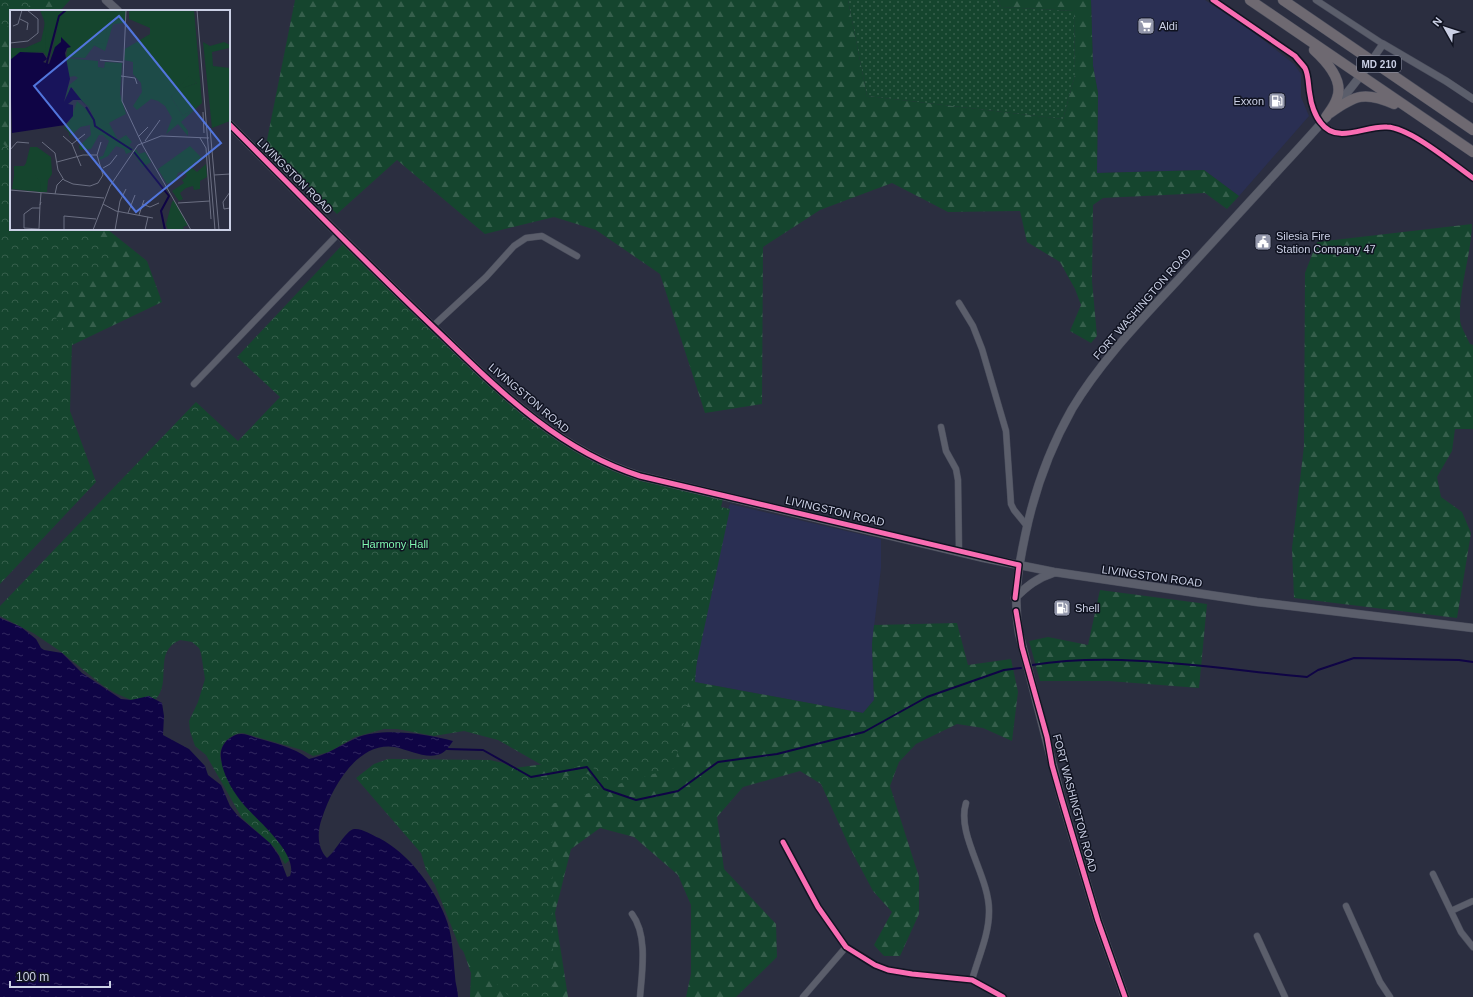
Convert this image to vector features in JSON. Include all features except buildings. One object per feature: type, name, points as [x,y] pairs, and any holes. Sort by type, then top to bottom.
[{"type":"highway","name":"MD 210","points":[[1250,0],[1473,152]]},
{"type":"highway","name":"MD 210","points":[[1283,0],[1473,130]]},
{"type":"highway","points":[[1298,34],[1329,65],[1335,77],[1338,87],[1338,97],[1326,118]]},
{"type":"highway","points":[[1326,118],[1352,99],[1369,95],[1379,97],[1418,115]]},
{"type":"main road","points":[[106,0],[117,10]]},
{"type":"main road","name":"FORT WASHINGTON ROAD","points":[[1125,997],[1098,921],[1054,772],[1047,737],[1022,647],[1015,598],[1019,565],[1027,526],[1049,455],[1073,407],[1095,374],[1134,327],[1326,118],[1361,76],[1372,60]]},
{"type":"main road","name":"LIVINGSTON ROAD","points":[[230,125],[433,326],[495,385],[542,424],[577,449],[609,465],[640,476],[959,552],[1054,572],[1257,602],[1473,628]]},
{"type":"main road","points":[[1015,598],[1026,587],[1040,577],[1054,572]]},
{"type":"street","points":[[1213,0],[1295,56],[1304,67],[1307,74],[1310,95],[1338,134],[1345,134],[1376,127],[1398,129],[1421,142],[1473,178]]},
{"type":"street","points":[[1316,0],[1383,44],[1446,81],[1473,99]]},
{"type":"street","name":"FORT WASHINGTON ROAD","points":[[1372,60],[1383,44]]},
{"type":"street","points":[[194,384],[339,233]]},
{"type":"street","points":[[433,326],[486,277],[514,246],[526,238],[542,236],[577,256]]},
{"type":"street","points":[[958,303],[973,326],[982,349],[1006,430],[1011,504],[1027,526]]},
{"type":"street","points":[[941,427],[946,451],[956,469],[958,480],[959,552]]},
{"type":"street","points":[[966,802],[964,811],[965,825],[983,880],[989,912],[986,933],[972,980]]},
{"type":"street","points":[[784,842],[818,907],[846,947],[869,961],[888,970],[972,980],[1003,997]]},
{"type":"street","points":[[1433,874],[1461,932],[1473,947]]},
{"type":"street","points":[[1451,911],[1473,901]]},
{"type":"street","points":[[1346,906],[1380,982],[1390,997]]},
{"type":"street","points":[[632,914],[640,928],[642,974],[640,997]]},
{"type":"street","points":[[1257,936],[1285,997]]},
{"type":"street","points":[[803,997],[846,947]]},
{"type":"shaded area","points":[[1091,0],[1205,0],[1248,28],[1294,64],[1301,74],[1301,97],[1309,116],[1239,196],[1204,170],[1097,173],[1098,93],[1093,66]]},
{"type":"shaded area","points":[[730,504],[881,539],[881,568],[872,644],[874,700],[863,713],[694,682],[708,559]]},
{"type":"green space","points":[[0,0],[70,0],[61,10],[10,10],[10,230],[108,230],[147,261],[162,302],[68,347],[0,305]]},
{"type":"green space","points":[[0,0],[35,0],[25,10],[10,10],[10,24],[0,34]]},
{"type":"green space","points":[[295,0],[848,0],[867,96],[1063,119],[1075,75],[1074,11],[1001,7],[998,0],[1091,0],[1093,66],[1098,93],[1097,173],[1204,170],[1239,196],[1227,209],[1205,193],[1103,198],[1093,205],[1092,281],[1097,336],[1091,343],[1070,331],[1081,305],[1075,289],[1060,262],[1027,242],[1020,211],[948,212],[892,183],[820,210],[763,247],[762,404],[705,413],[660,274],[596,230],[554,217],[485,234],[397,160],[337,214],[266,145]]},
{"type":"green space","points":[[848,0],[998,0],[1001,7],[1074,11],[1075,75],[1063,119],[867,96]]},
{"type":"green space","points":[[0,141],[10,150],[10,230],[85,230],[112,259],[52,312],[72,342],[70,411],[96,482],[0,584]]},
{"type":"green space","points":[[1472,224],[1470,248],[1461,295],[1460,322],[1470,344],[1473,345],[1473,429],[1455,429],[1452,451],[1437,477],[1441,497],[1462,512],[1471,533],[1457,618],[1294,598],[1292,548],[1304,446],[1305,273],[1317,242]]},
{"type":"green space","name":"Harmony Hall","points":[[345,242],[493,386],[590,458],[723,499],[721,507],[730,509],[674,768],[608,787],[600,773],[589,765],[583,764],[567,771],[554,772],[498,740],[464,731],[434,736],[397,729],[384,729],[355,737],[329,752],[313,756],[302,750],[243,733],[238,734],[229,738],[225,742],[221,751],[221,761],[291,859],[285,864],[275,848],[242,818],[206,755],[195,746],[190,731],[189,721],[198,702],[205,679],[199,648],[192,642],[180,640],[172,645],[167,652],[165,660],[163,685],[160,693],[155,700],[138,703],[115,693],[102,685],[60,651],[33,633],[0,616],[0,606],[196,402],[238,441],[280,397],[237,357]]},
{"type":"green space","points":[[1100,590],[1207,604],[1199,688],[1109,681],[1040,681],[1029,641],[1048,637],[1088,645]]},
{"type":"green space","points":[[957,623],[968,665],[1011,659],[1018,692],[1012,741],[983,728],[957,724],[916,744],[899,762],[890,786],[919,877],[919,914],[900,956],[884,956],[874,945],[892,912],[873,891],[850,848],[821,784],[800,771],[743,787],[717,817],[724,869],[776,924],[777,957],[736,997],[686,997],[691,974],[691,905],[678,875],[634,837],[600,828],[571,849],[555,913],[568,997],[470,997],[471,973],[443,893],[476,773],[545,764],[699,632],[695,682],[863,713],[874,700],[872,644],[874,625]]},
{"type":"green space","points":[[388,759],[490,760],[503,763],[541,779],[588,774],[602,787],[603,789],[552,804],[553,997],[510,997],[460,948],[435,885],[426,870],[421,853],[356,778],[374,764]]},
{"type":"water","points":[[0,618],[21,627],[36,639],[41,648],[44,650],[62,653],[82,673],[121,699],[131,700],[149,696],[162,703],[164,716],[163,735],[189,749],[205,766],[208,775],[221,785],[230,806],[238,816],[270,843],[279,856],[287,877],[290,876],[291,867],[283,848],[267,828],[240,800],[226,776],[221,757],[222,747],[225,742],[234,736],[243,734],[290,748],[309,759],[327,753],[356,738],[379,733],[391,732],[418,734],[453,741],[444,752],[432,756],[421,755],[395,747],[381,747],[369,751],[358,759],[348,769],[332,793],[319,828],[319,839],[321,849],[327,858],[347,833],[354,829],[367,832],[390,844],[418,871],[434,893],[448,923],[458,997],[0,997]]},
{"type":"waterway","points":[[1032,665],[1066,661],[1134,661],[1204,666],[1307,677],[1318,670],[1354,658],[1459,660],[1473,662]]},
{"type":"waterway","points":[[447,749],[483,750],[531,777],[587,767],[604,789],[636,800],[678,791],[718,762],[777,754],[864,732],[927,697],[1004,670],[1021,668]]},
{"type":"cycle path","points":[[1213,0],[1295,56],[1305,68],[1312,106],[1315,113],[1321,123],[1328,129],[1335,133],[1352,132],[1379,127],[1397,129],[1408,133],[1432,148],[1473,178]]},
{"type":"cycle path","points":[[230,125],[376,272],[474,366],[524,411],[579,449],[608,464],[640,476],[1019,565],[1015,598]]},
{"type":"cycle path","points":[[1016,611],[1022,647],[1047,737],[1052,765],[1061,797],[1098,921],[1125,997]]},
{"type":"cycle path","points":[[783,842],[818,907],[846,947],[875,965],[888,970],[972,980],[1003,997]]},
{"type":"place","name":"Aldi","points":[[1146,26]]},
{"type":"place","name":"Exxon","points":[[1277,101]]},
{"type":"place","name":"Silesia Fire Station Company 47","points":[[1263,242]]},
{"type":"place","name":"Shell","points":[[1062,608]]}]
